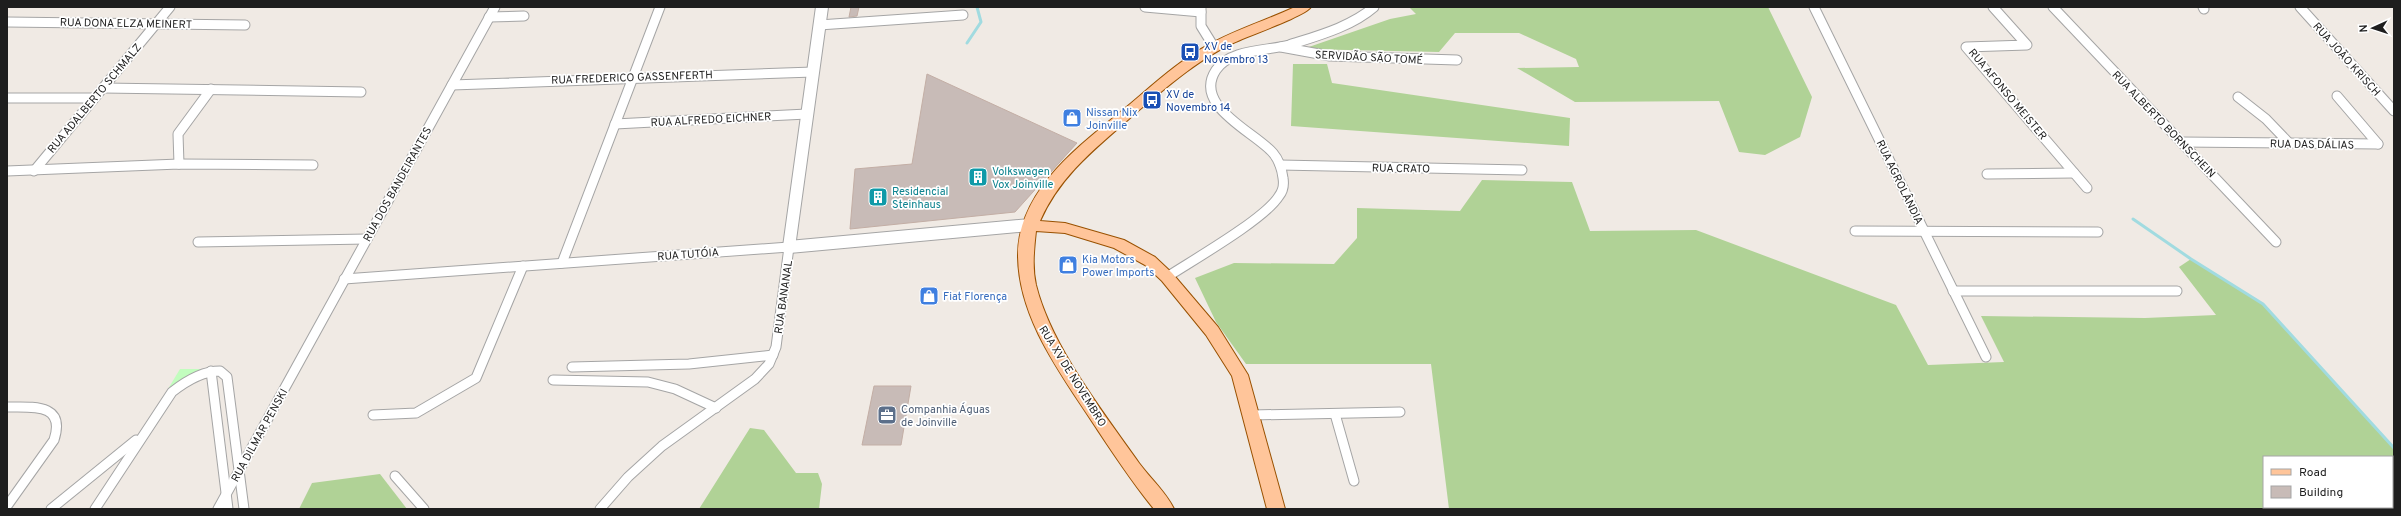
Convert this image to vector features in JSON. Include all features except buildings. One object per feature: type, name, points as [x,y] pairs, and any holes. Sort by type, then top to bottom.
[{"type":"main road","name":"RUA XV DE NOVEMBRO","points":[[1165,509],[1140,478],[1097,415],[1041,326],[1027,278],[1026,250],[1030,225],[1046,194],[1065,167],[1177,72],[1214,47],[1235,36],[1305,7]]},
{"type":"main road","points":[[1030,225],[1065,228],[1119,244],[1142,256],[1167,277],[1226,351],[1240,375],[1252,415],[1276,509]]},
{"type":"street","name":"RUA ADALBERTO SCHMALZ","points":[[34,171],[170,7]]},
{"type":"street","name":"RUA DOS BANDEIRANTES","points":[[300,360],[495,7]]},
{"type":"street","points":[[562,263],[660,7]]},
{"type":"street","name":"RUA BANANAL","points":[[600,509],[645,461],[762,372],[773,355],[822,7]]},
{"type":"street","points":[[1145,7],[1201,10],[1201,26],[1214,47]]},
{"type":"street","points":[[1167,277],[1256,218],[1278,198],[1283,185],[1280,165],[1268,147],[1226,117],[1218,107],[1211,89],[1215,72],[1230,59],[1281,47],[1353,21],[1365,15],[1374,7]]},
{"type":"street","name":"RUA AGROLÂNDIA","points":[[1814,7],[1986,357]]},
{"type":"street","name":"RUA AFONSO MEISTER","points":[[1992,7],[2027,45],[1966,47],[2087,188]]},
{"type":"street","name":"RUA ALBERTO BORNSCHEIN","points":[[2053,7],[2276,242]]},
{"type":"street","name":"RUA JOÃO KRISCH","points":[[2300,7],[2394,111]]},
{"type":"street","points":[[819,25],[963,15]]},
{"type":"street","points":[[489,18],[524,16]]},
{"type":"street","name":"RUA DONA ELZA MEINERT","points":[[7,22],[246,25]]},
{"type":"street","name":"SERVIDÃO SÃO TOMÉ","points":[[1281,47],[1330,56],[1457,60]]},
{"type":"street","name":"RUA FREDERICO GASSENFERTH","points":[[452,85],[633,77],[813,72]]},
{"type":"street","points":[[103,88],[361,92]]},
{"type":"street","points":[[178,164],[178,134],[211,89]]},
{"type":"street","name":"RUA DAS DÁLIAS","points":[[2181,142],[2378,144],[2337,96]]},
{"type":"street","points":[[2238,97],[2266,119],[2289,144]]},
{"type":"street","points":[[7,98],[94,98]]},
{"type":"street","name":"RUA ALFREDO EICHNER","points":[[615,124],[807,114]]},
{"type":"street","points":[[7,171],[178,164],[313,165]]},
{"type":"street","name":"RUA CRATO","points":[[1280,165],[1522,170]]},
{"type":"street","points":[[1987,174],[2074,173]]},
{"type":"street","name":"RUA TUTÓIA","points":[[344,279],[789,247],[1030,225]]},
{"type":"street","points":[[1855,231],[2098,232]]},
{"type":"street","points":[[198,242],[367,239]]},
{"type":"street","points":[[373,415],[416,413],[476,378],[523,266]]},
{"type":"street","points":[[1953,291],[2177,291]]},
{"type":"street","points":[[572,367],[689,364],[773,355]]},
{"type":"street","name":"RUA DILMAR PENSKI","points":[[218,509],[300,360]]},
{"type":"street","points":[[211,371],[228,509]]},
{"type":"street","points":[[95,509],[166,399],[179,386],[211,371],[220,371],[227,377],[244,509]]},
{"type":"street","points":[[552,380],[648,382],[675,389],[716,408]]},
{"type":"street","points":[[7,407],[35,407],[49,410],[55,415],[58,427],[54,440],[7,506]]},
{"type":"street","points":[[1252,415],[1400,412]]},
{"type":"street","points":[[1335,414],[1354,481]]},
{"type":"street","points":[[51,509],[79,484],[142,435]]},
{"type":"street","points":[[395,476],[424,509]]},
{"type":"green space","points":[[1409,7],[1768,7],[1812,97],[1800,137],[1765,155],[1739,152],[1719,101],[1575,102],[1517,68],[1579,67],[1576,59],[1519,33],[1455,33],[1439,52],[1303,49],[1390,19],[1416,14]]},
{"type":"green space","points":[[1293,64],[1327,64],[1332,83],[1570,118],[1569,146],[1291,126]]},
{"type":"green space","points":[[1482,180],[1572,182],[1590,231],[1696,230],[1896,305],[1928,365],[2004,362],[1981,316],[2145,318],[2216,315],[2179,267],[2191,259],[2263,304],[2394,448],[2394,509],[1449,509],[1431,364],[1246,364],[1216,322],[1195,278],[1234,263],[1334,264],[1357,238],[1357,208],[1460,211]]},
{"type":"green space","points":[[180,369],[203,369],[181,380],[162,399]]},
{"type":"green space","points":[[750,428],[764,430],[796,473],[818,473],[822,484],[819,509],[699,509]]},
{"type":"green space","points":[[380,474],[407,509],[299,509],[312,483]]},
{"type":"waterway","points":[[967,43],[981,22],[977,7]]},
{"type":"waterway","points":[[2133,219],[2191,259],[2263,304],[2394,448]]},
{"type":"place","name":"XV de Novembro 13","points":[[1190,52]]},
{"type":"place","name":"XV de Novembro 14","points":[[1152,100]]},
{"type":"place","name":"Nissan Nix Joinville","points":[[1072,118]]},
{"type":"place","name":"Volkswagen Vox Joinville","points":[[978,177]]},
{"type":"place","name":"Residencial Steinhaus","points":[[878,197]]},
{"type":"place","name":"Kia Motors Power Imports","points":[[1068,265]]},
{"type":"place","name":"Fiat Florença","points":[[929,296]]},
{"type":"place","name":"Companhia Águas de Joinville","points":[[887,415]]}]
